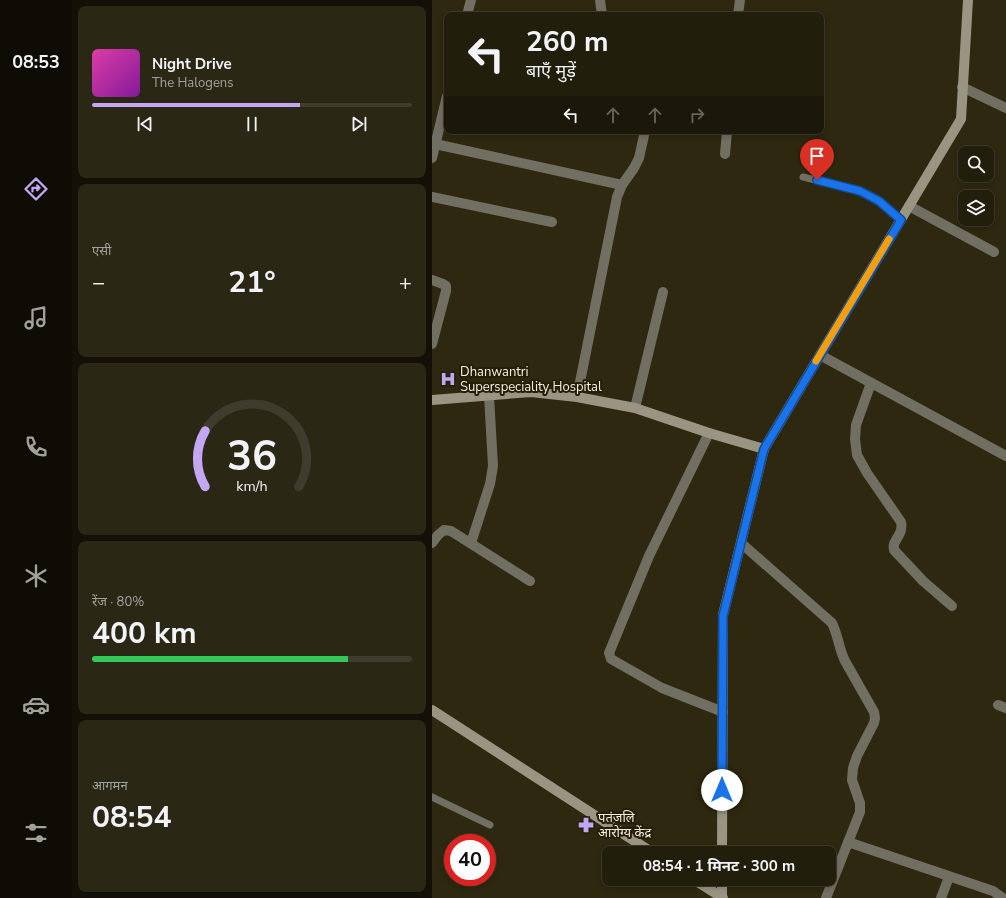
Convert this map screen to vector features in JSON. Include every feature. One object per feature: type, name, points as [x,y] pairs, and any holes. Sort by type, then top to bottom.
[{"type":"street","points":[[468,12],[471,0]]},
{"type":"street","points":[[600,0],[602,12]]},
{"type":"street","points":[[738,12],[740,0]]},
{"type":"street","points":[[722,846],[723,616],[764,449],[961,119],[965,0]]},
{"type":"street","points":[[962,87],[1006,108]]},
{"type":"street","points":[[432,158],[444,108]]},
{"type":"street","points":[[577,397],[617,197],[622,185],[639,158],[644,134]]},
{"type":"street","points":[[725,154],[727,134]]},
{"type":"street","points":[[435,144],[622,185]]},
{"type":"street","points":[[432,197],[552,222]]},
{"type":"street","points":[[909,206],[994,252]]},
{"type":"street","points":[[432,280],[446,286],[446,291],[432,344]]},
{"type":"street","points":[[635,408],[663,292]]},
{"type":"street","points":[[820,355],[1006,456]]},
{"type":"street","points":[[871,383],[856,425],[855,439],[857,455],[867,473],[901,522],[902,531],[894,544],[894,550],[923,581],[952,606]]},
{"type":"street","points":[[432,400],[531,392],[577,397],[635,408],[709,433],[764,449]]},
{"type":"street","points":[[471,543],[490,484],[492,466],[490,396]]},
{"type":"street","points":[[709,433],[649,556],[609,653],[611,659],[662,688],[723,712]]},
{"type":"street","points":[[432,543],[444,530],[452,531],[530,581]]},
{"type":"street","points":[[741,544],[832,623],[835,629],[841,654],[874,712],[874,723],[857,756],[852,780],[860,803],[860,812],[826,898]]},
{"type":"street","points":[[432,710],[642,846]]},
{"type":"street","points":[[848,842],[949,876],[993,892],[1003,898]]},
{"type":"street","points":[[940,898],[949,876]]},
{"type":"street","points":[[704,886],[722,898]]},
{"type":"street","points":[[722,886],[722,898]]},
{"type":"lane","points":[[803,177],[860,191],[879,201],[901,220]]},
{"type":"lane","points":[[432,797],[490,825]]},
{"type":"slow traffic","points":[[816,361],[889,239]]},
{"type":"place","name":"Dhanwantri Superspeciality Hospital","points":[[448,379]]},
{"type":"place","name":"पतंजलि आरोग्य केंद्र","points":[[586,825]]},
{"type":"route","points":[[722,790],[723,616],[764,449],[901,220],[879,201],[860,191],[817,180]]}]
